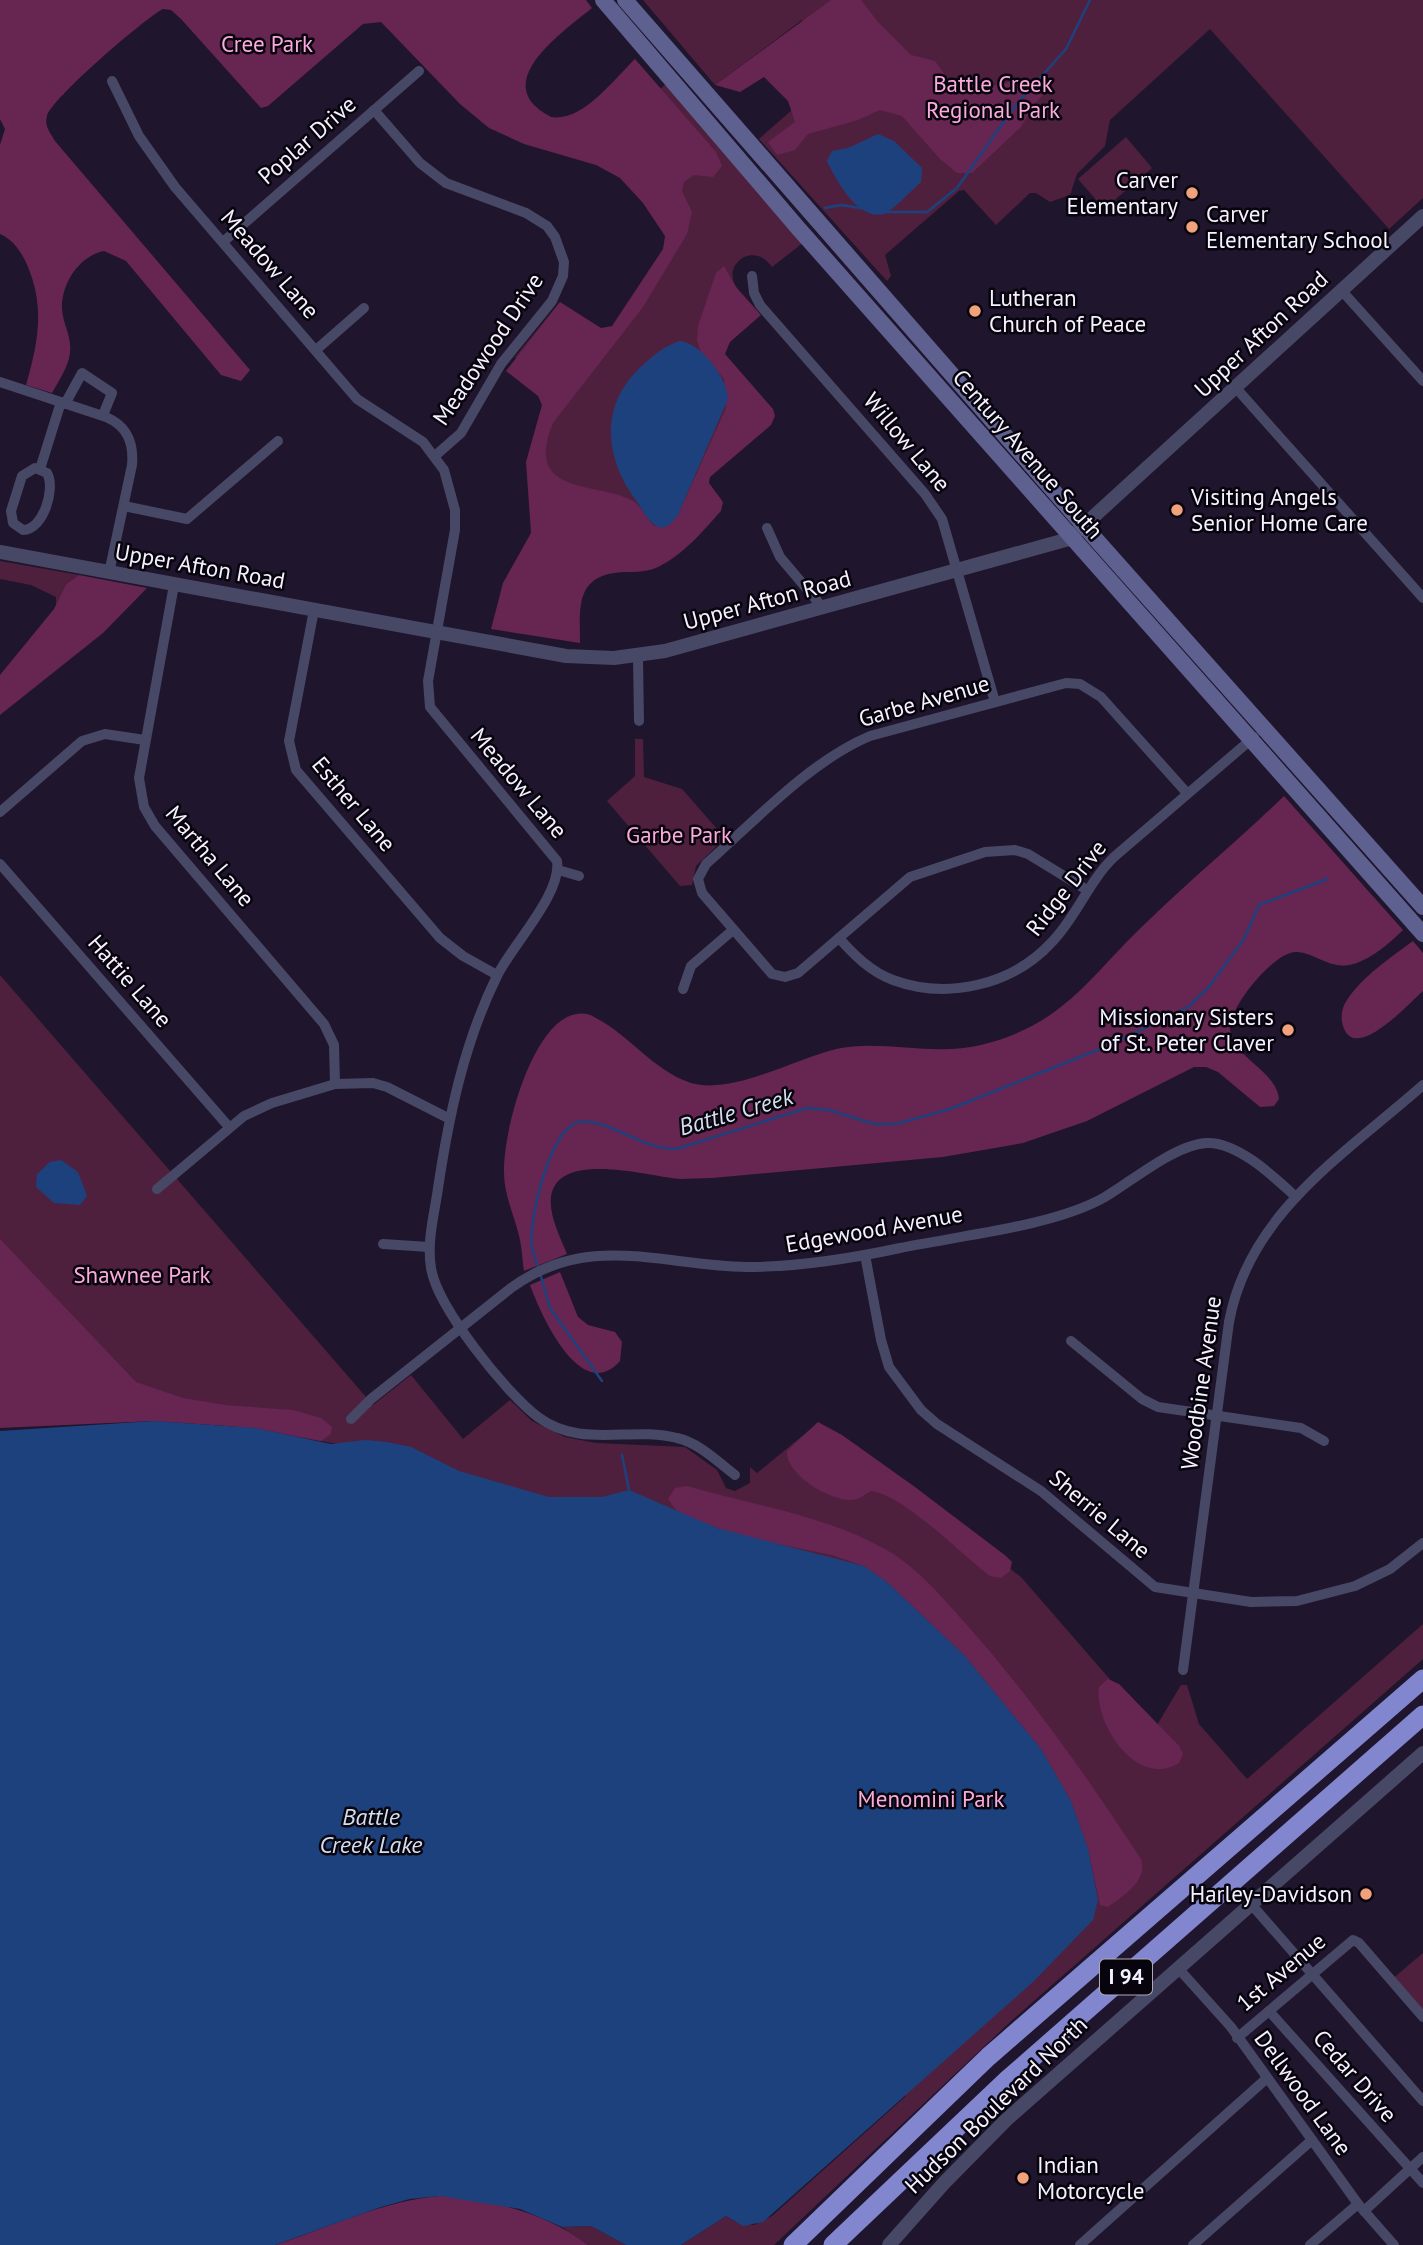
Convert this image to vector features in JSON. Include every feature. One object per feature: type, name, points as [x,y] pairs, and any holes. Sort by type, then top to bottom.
[{"type":"highway","name":"I 94","points":[[793,2245],[988,2057],[1423,1679]]},
{"type":"highway","name":"I 94","points":[[834,2245],[1007,2080],[1423,1715]]},
{"type":"main road","name":"Century Avenue South","points":[[603,0],[1071,538],[1423,934]]},
{"type":"main road","name":"Century Avenue South","points":[[625,0],[1085,527],[1423,907]]},
{"type":"street","name":"Poplar Drive","points":[[223,242],[419,71]]},
{"type":"street","name":"Meadow Lane","points":[[112,81],[139,136],[159,166],[358,399],[412,433],[436,455],[450,486],[455,520],[428,681],[430,707],[553,854],[558,870],[552,890],[497,975],[448,1118],[429,1247],[436,1288],[461,1327],[515,1395],[554,1427],[582,1435],[679,1438],[699,1448],[734,1475]]},
{"type":"street","name":"Meadowood Drive","points":[[374,110],[420,163],[446,183],[526,213],[547,226],[555,237],[564,262],[563,276],[552,301],[501,364],[461,433],[436,455]]},
{"type":"street","name":"Upper Afton Road","points":[[0,552],[566,656],[638,657],[959,571],[1071,538],[1423,216]]},
{"type":"street","name":"Willow Lane","points":[[752,276],[754,293],[760,305],[925,494],[942,519],[995,702]]},
{"type":"street","points":[[1342,291],[1423,382]]},
{"type":"street","points":[[316,350],[364,308]]},
{"type":"street","points":[[40,469],[63,403],[82,373],[112,393],[103,415]]},
{"type":"street","points":[[0,382],[103,415],[121,426],[132,443],[132,465],[109,573]]},
{"type":"street","points":[[1237,388],[1423,598]]},
{"type":"street","points":[[124,506],[187,519],[278,441]]},
{"type":"street","points":[[29,469],[40,469],[47,473],[51,482],[40,519],[33,529],[20,529],[13,523],[10,514],[20,479],[29,469]]},
{"type":"street","points":[[767,528],[780,557],[823,608]]},
{"type":"street","name":"Martha Lane","points":[[174,585],[139,778],[144,807],[155,826],[324,1024],[334,1045],[335,1084]]},
{"type":"street","name":"Esther Lane","points":[[314,610],[291,726],[291,756],[296,770],[440,938],[463,956],[497,975]]},
{"type":"street","points":[[638,657],[639,721]]},
{"type":"street","name":"Garbe Avenue","points":[[1087,890],[1028,854],[1015,850],[985,852],[910,877],[798,973],[785,977],[772,974],[698,886],[700,872],[832,755],[863,739],[1066,683],[1080,684],[1093,690],[1186,792]]},
{"type":"street","name":"Ridge Drive","points":[[839,938],[864,963],[893,980],[932,989],[964,987],[1001,978],[1054,941],[1087,890],[1114,857],[1186,792],[1264,729]]},
{"type":"street","points":[[0,812],[82,741],[105,734],[145,740]]},
{"type":"street","name":"Hattie Lane","points":[[0,864],[229,1127]]},
{"type":"street","points":[[558,870],[579,876]]},
{"type":"street","points":[[683,989],[691,966],[733,930]]},
{"type":"street","points":[[157,1189],[229,1127],[258,1108],[335,1084],[373,1083],[387,1087],[448,1118]]},
{"type":"street","name":"Woodbine Avenue","points":[[1183,1670],[1229,1322],[1238,1283],[1262,1235],[1296,1196],[1423,1085]]},
{"type":"street","name":"Edgewood Avenue","points":[[351,1419],[371,1399],[461,1327],[533,1274],[552,1266],[610,1254],[650,1255],[745,1267],[806,1264],[865,1255],[1074,1211],[1091,1205],[1197,1144],[1218,1143],[1240,1153],[1296,1196]]},
{"type":"street","points":[[383,1244],[429,1247]]},
{"type":"street","name":"Sherrie Lane","points":[[865,1255],[880,1340],[889,1367],[921,1410],[937,1424],[1041,1491],[1147,1582],[1163,1589],[1194,1594],[1251,1602],[1278,1602],[1335,1593],[1390,1569],[1423,1543]]},
{"type":"street","points":[[1071,1341],[1142,1399],[1171,1411],[1301,1428],[1324,1441]]},
{"type":"street","name":"Hudson Boulevard North","points":[[889,2245],[944,2183],[1006,2120],[1423,1753]]},
{"type":"street","points":[[1251,1904],[1423,2101]]},
{"type":"street","name":"1st Avenue","points":[[1237,2038],[1354,1940],[1423,2017]]},
{"type":"street","name":"Dellwood Lane","points":[[1178,1968],[1231,2027],[1361,2207],[1394,2245]]},
{"type":"street","name":"Cedar Drive","points":[[1269,2011],[1423,2183]]},
{"type":"street","points":[[1080,2245],[1266,2079]]},
{"type":"street","points":[[1193,2245],[1312,2140]]},
{"type":"street","points":[[1310,2245],[1423,2157]]},
{"type":"green space","name":"Cree Park","points":[[0,0],[586,0],[592,8],[549,44],[528,74],[526,89],[533,104],[551,117],[575,113],[597,97],[635,59],[716,152],[722,166],[713,177],[694,175],[684,182],[682,191],[692,212],[687,234],[643,307],[553,423],[546,447],[548,464],[556,475],[569,482],[633,501],[654,526],[677,517],[726,408],[724,379],[701,353],[697,340],[698,326],[716,273],[724,266],[736,287],[761,315],[730,342],[725,354],[773,409],[775,416],[771,425],[710,477],[709,483],[723,502],[721,511],[701,534],[669,561],[647,571],[607,574],[588,586],[581,605],[580,643],[491,629],[503,583],[531,533],[526,462],[542,405],[538,396],[506,371],[560,302],[601,328],[612,326],[663,249],[665,236],[643,203],[620,178],[596,165],[524,144],[489,128],[460,104],[381,22],[363,24],[268,106],[261,108],[181,19],[171,10],[163,9],[119,42],[64,93],[52,107],[46,120],[55,141],[250,370],[241,381],[221,375],[126,261],[104,251],[79,265],[68,281],[62,309],[70,341],[70,353],[52,393],[26,385],[34,355],[38,311],[37,297],[26,262],[13,243],[0,234],[0,145],[5,129],[0,119]]},
{"type":"green space","name":"Battle Creek Regional Park","points":[[643,0],[1423,0],[1423,198],[1389,229],[1210,29],[1110,120],[1105,146],[1077,174],[1070,195],[1050,202],[1036,193],[1030,193],[996,225],[964,190],[959,191],[885,255],[891,276],[887,281],[759,139],[842,66],[802,20],[715,85]]},
{"type":"green space","points":[[831,0],[861,0],[878,22],[911,55],[935,61],[959,94],[1018,80],[1048,89],[1034,105],[1021,127],[972,173],[957,173],[940,159],[902,116],[880,110],[858,120],[808,134],[795,150],[777,155],[768,142],[795,122],[788,101],[764,77],[740,92],[715,85]]},
{"type":"green space","points":[[666,84],[804,242],[772,267],[765,259],[756,256],[741,259],[736,265],[733,281],[738,290],[715,352],[771,416],[699,479],[655,566],[530,455],[552,398],[515,357],[559,303],[608,335],[676,232],[599,142]]},
{"type":"green space","points":[[1126,137],[1152,168],[1104,209],[1078,179]]},
{"type":"green space","points":[[0,561],[79,575],[66,584],[56,605],[56,597],[31,585],[0,579]]},
{"type":"green space","points":[[79,575],[147,588],[103,633],[0,715],[0,675],[54,609],[66,584]]},
{"type":"green space","name":"Garbe Park","points":[[635,739],[643,739],[644,777],[682,789],[725,838],[696,866],[692,885],[680,886],[607,801],[635,776]]},
{"type":"green space","points":[[1284,796],[1403,930],[1371,956],[1356,963],[1335,965],[1297,952],[1277,960],[1254,982],[1237,1008],[1230,1029],[1238,1048],[1276,1089],[1279,1099],[1274,1106],[1260,1107],[1218,1072],[1206,1067],[1194,1067],[1087,1121],[1023,1143],[943,1157],[712,1178],[680,1179],[628,1171],[587,1170],[570,1174],[557,1182],[551,1197],[553,1219],[567,1254],[524,1271],[519,1237],[504,1180],[508,1134],[513,1111],[530,1064],[553,1027],[567,1017],[591,1015],[607,1024],[664,1070],[691,1083],[707,1085],[744,1080],[836,1049],[854,1046],[944,1049],[981,1045],[1010,1036],[1056,1011],[1092,979],[1165,905]]},
{"type":"green space","points":[[1413,941],[1423,953],[1423,991],[1395,1017],[1370,1035],[1359,1038],[1349,1036],[1342,1019],[1347,1000],[1369,975]]},
{"type":"green space","name":"Menomini Park","points":[[0,975],[373,1405],[411,1375],[463,1439],[510,1400],[532,1421],[565,1437],[596,1443],[685,1447],[717,1470],[726,1488],[735,1491],[750,1483],[750,1467],[757,1473],[818,1423],[1021,1577],[1154,1730],[1181,1685],[1187,1685],[1199,1724],[1247,1779],[1423,1624],[1423,1659],[1009,2023],[774,2245],[681,2245],[726,2216],[736,2222],[754,2225],[772,2216],[906,2096],[338,1444],[225,1425],[150,1421],[0,1248]]},
{"type":"green space","points":[[0,1239],[136,1382],[183,1398],[225,1405],[293,1410],[321,1418],[332,1427],[331,1434],[321,1441],[255,1428],[154,1421],[0,1428]]},
{"type":"green space","points":[[560,1272],[578,1317],[588,1325],[615,1332],[622,1342],[620,1361],[605,1372],[591,1372],[577,1364],[564,1351],[535,1299],[530,1285]]},
{"type":"green space","points":[[818,1422],[842,1435],[915,1487],[1006,1556],[1012,1562],[1010,1571],[1001,1578],[990,1576],[916,1514],[884,1495],[871,1491],[856,1499],[841,1499],[810,1484],[793,1468],[787,1451]]},
{"type":"green space","points":[[687,1486],[838,1527],[897,1556],[918,1574],[957,1614],[1013,1680],[1100,1798],[1141,1859],[1141,1874],[1133,1887],[1108,1907],[1100,1905],[1088,1849],[1071,1801],[1041,1749],[964,1655],[888,1583],[864,1566],[832,1555],[748,1538],[694,1520],[676,1510],[668,1499],[675,1488]]},
{"type":"green space","points":[[1108,1679],[1119,1684],[1179,1746],[1183,1754],[1179,1763],[1163,1769],[1148,1767],[1121,1749],[1103,1718],[1099,1702],[1099,1687]]},
{"type":"green space","points":[[1423,1953],[1423,2017],[1391,1980]]},
{"type":"green space","points":[[440,2196],[479,2201],[536,2216],[588,2245],[275,2245],[397,2203]]},
{"type":"green space","points":[[591,2226],[626,2245],[588,2245],[562,2227]]},
{"type":"water","points":[[878,134],[894,141],[922,168],[921,182],[897,205],[884,214],[874,215],[849,197],[827,161],[832,151],[848,148]]},
{"type":"water","points":[[680,341],[696,348],[712,363],[727,391],[728,399],[677,517],[662,528],[647,518],[626,485],[612,449],[611,431],[613,413],[629,379],[657,353]]},
{"type":"water","points":[[61,1160],[78,1172],[87,1196],[80,1205],[54,1203],[36,1187],[37,1174],[50,1162]]},
{"type":"water","name":"Battle Creek Lake","points":[[154,1421],[255,1428],[331,1444],[365,1440],[387,1442],[411,1447],[459,1471],[549,1497],[602,1497],[629,1490],[717,1528],[864,1566],[888,1583],[964,1655],[1041,1749],[1071,1801],[1088,1849],[1098,1900],[1093,1920],[1034,1981],[763,2222],[743,2226],[726,2216],[681,2245],[626,2245],[591,2226],[562,2227],[520,2209],[440,2196],[410,2199],[381,2207],[275,2245],[0,2245],[0,1431]]},
{"type":"waterway","points":[[887,212],[927,212],[957,188],[1015,106],[1066,49],[1090,0]]},
{"type":"waterway","points":[[825,208],[841,205],[866,209]]},
{"type":"waterway","name":"Battle Creek","points":[[538,1267],[532,1247],[537,1197],[550,1157],[559,1140],[568,1128],[579,1122],[601,1124],[649,1144],[676,1149],[807,1108],[829,1110],[874,1124],[896,1124],[950,1109],[1110,1045],[1188,1007],[1208,988],[1244,939],[1259,905],[1327,879]]},
{"type":"waterway","name":"Battle Creek","points":[[540,1273],[550,1308],[602,1381]]},
{"type":"waterway","name":"Battle Creek","points":[[622,1455],[629,1490]]},
{"type":"place","name":"Carver Elementary","points":[[1192,193]]},
{"type":"place","name":"Carver Elementary School","points":[[1192,227]]},
{"type":"place","name":"Lutheran Church of Peace","points":[[975,311]]},
{"type":"place","name":"Visiting Angels Senior Home Care","points":[[1177,510]]},
{"type":"place","name":"Missionary Sisters of St. Peter Claver","points":[[1288,1030]]},
{"type":"place","name":"Harley-Davidson","points":[[1366,1894]]},
{"type":"place","name":"Indian Motorcycle","points":[[1023,2178]]},
{"type":"park label","name":"Shawnee Park","points":[[142,1275]]}]
